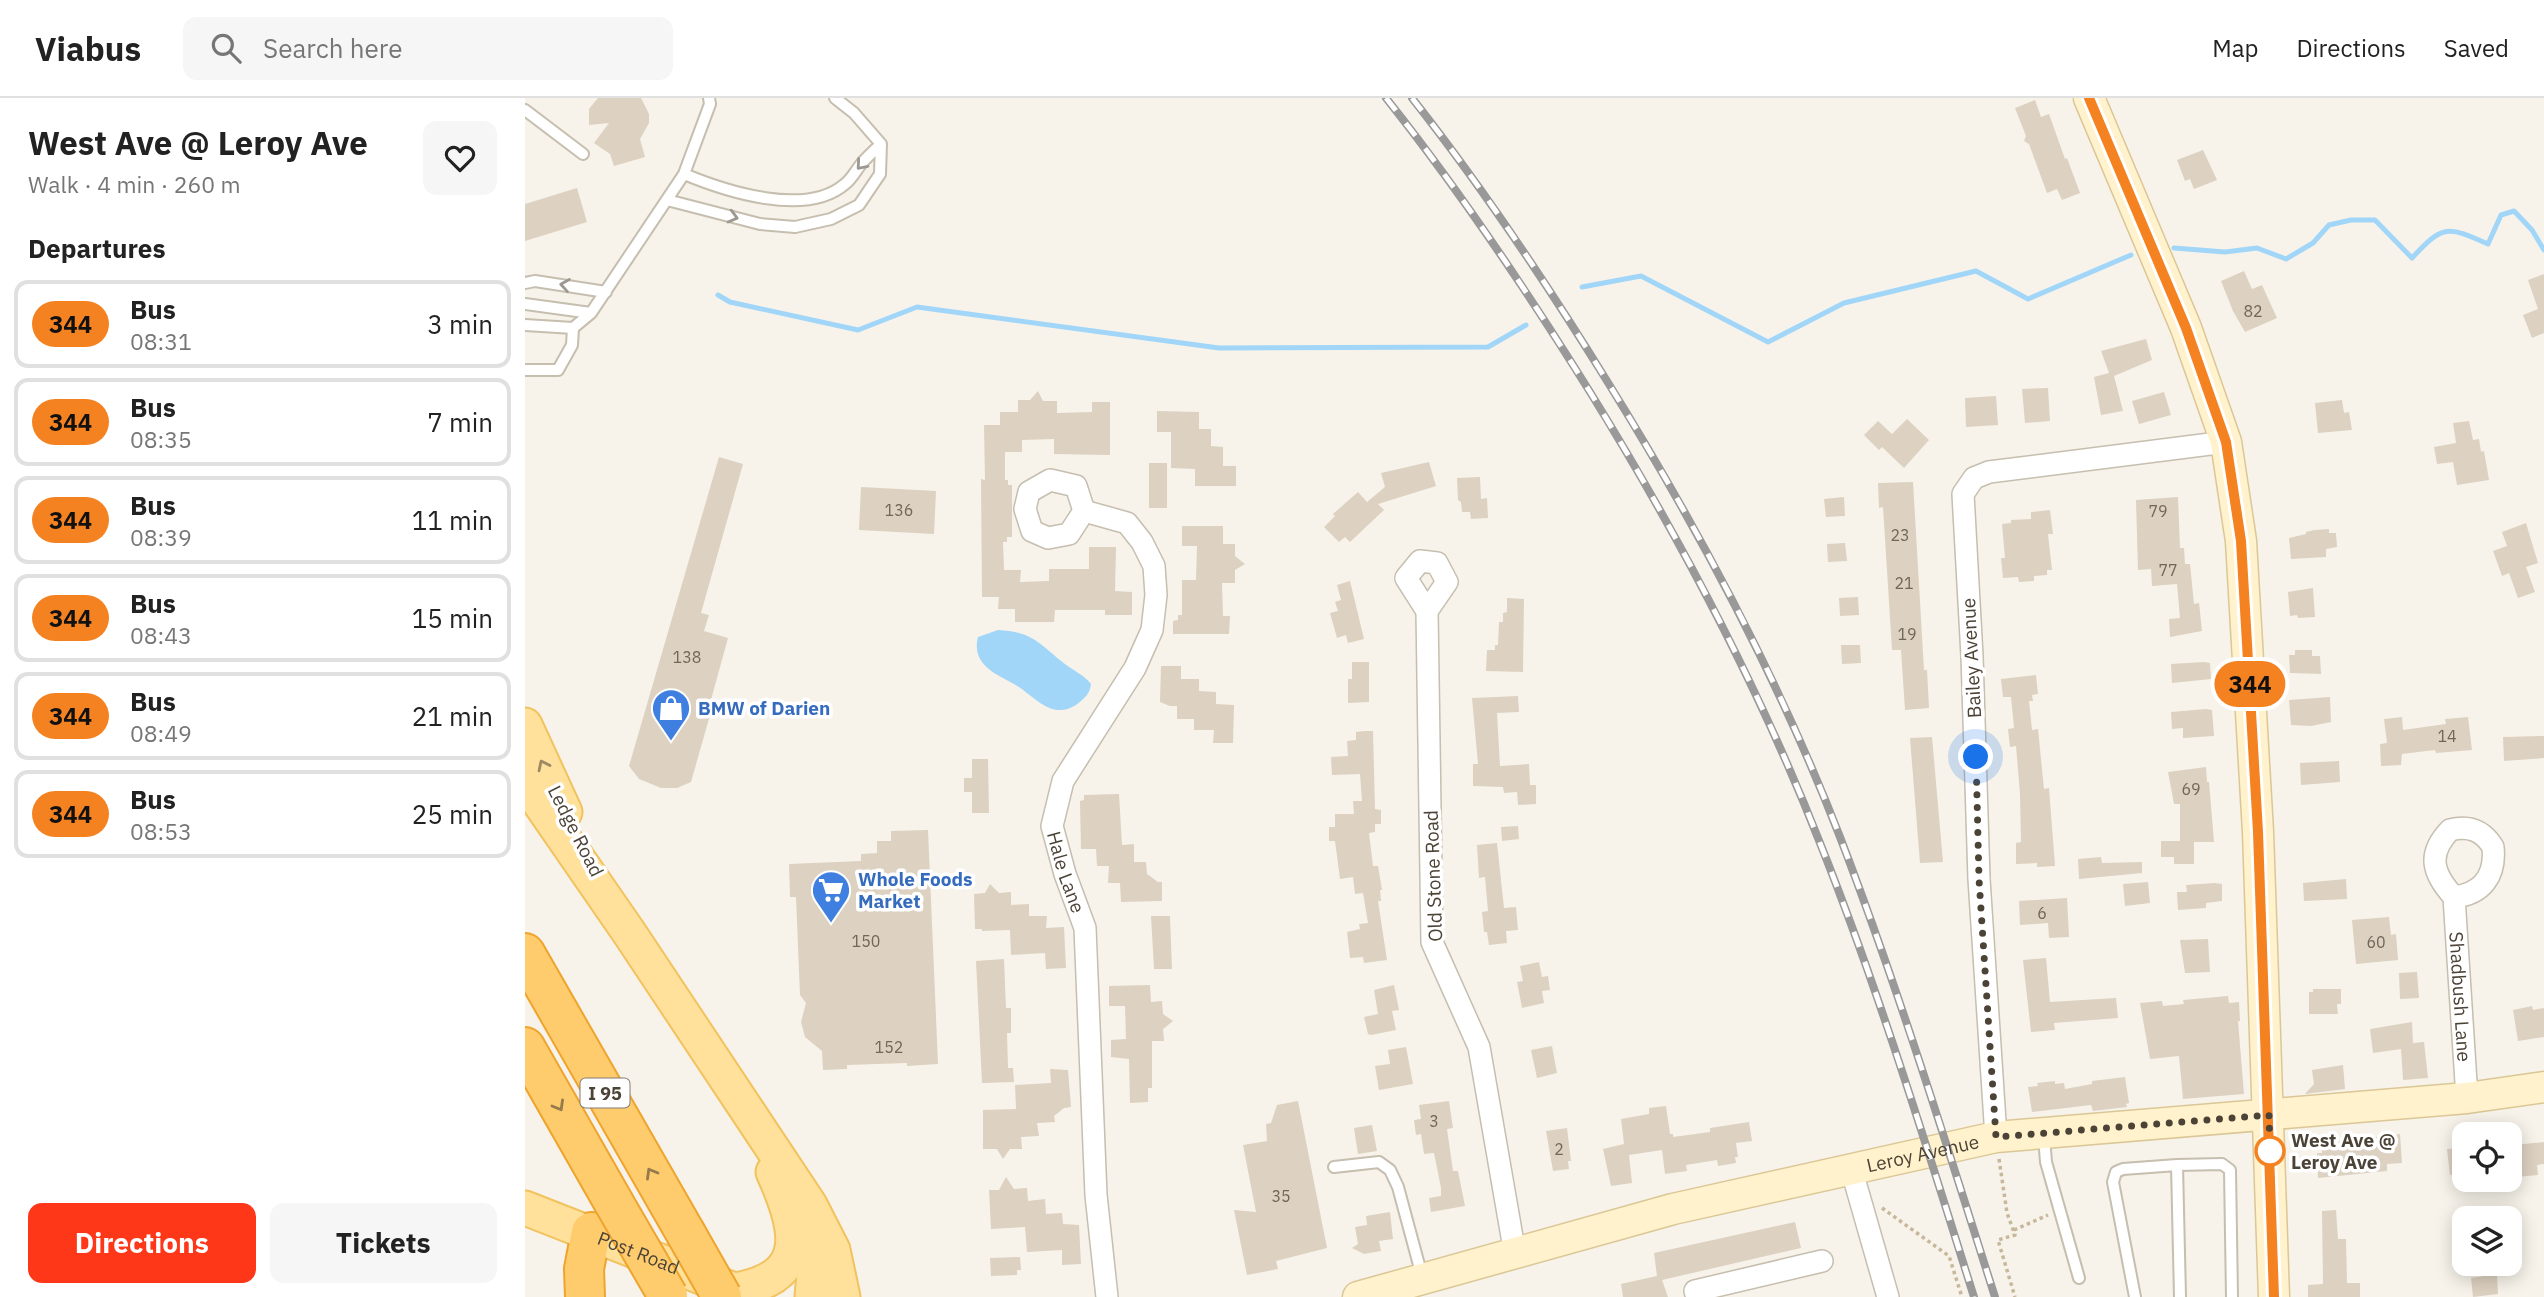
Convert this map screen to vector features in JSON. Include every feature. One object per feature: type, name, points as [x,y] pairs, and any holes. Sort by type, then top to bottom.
[{"type":"highway","name":"I 95","points":[[525,953],[685,1232],[736,1295]]},
{"type":"highway","name":"I 95","points":[[525,1047],[669,1296]]},
{"type":"highway","points":[[585,1297],[584,1269],[591,1232]]},
{"type":"main road","points":[[2089,98],[2186,328],[2226,442],[2242,553],[2258,832],[2274,1297]]},
{"type":"main road","name":"Ledge Road","points":[[525,725],[572,826],[630,934]]},
{"type":"main road","name":"Ledge Road","points":[[525,782],[630,934],[820,1222],[837,1264],[843,1297]]},
{"type":"main road","name":"Leroy Avenue","points":[[1358,1297],[1673,1209],[1851,1168],[1967,1146],[1996,1137],[2467,1098],[2544,1087]]},
{"type":"main road","name":"Ledge Road","points":[[741,1102],[783,1194],[801,1222],[812,1248],[815,1274],[812,1297]]},
{"type":"main road","name":"Ledge Road","points":[[736,1295],[772,1278],[790,1259],[794,1240],[783,1194]]},
{"type":"main road","name":"Post Road","points":[[525,1208],[591,1232],[736,1295]]},
{"type":"street","name":"Bailey Avenue","points":[[1996,1137],[1979,879],[1972,656],[1963,495],[1974,478],[1989,472],[2226,442]]},
{"type":"street","name":"Hale Lane","points":[[1084,511],[1127,523],[1142,542],[1154,566],[1156,595],[1151,630],[1135,668],[1063,782],[1052,826],[1065,874],[1085,928],[1096,1195],[1107,1297]]},
{"type":"street","name":"Old Stone Road","points":[[1427,611],[1432,942],[1479,1046],[1515,1254]]},
{"type":"street","name":"Shadbush Lane","points":[[2454,897],[2467,1098]]},
{"type":"street","points":[[1851,1168],[1888,1297]]},
{"type":"street","points":[[1697,1297],[1695,1290],[1822,1261]]},
{"type":"lane","points":[[525,325],[573,327],[591,313],[684,174],[710,104],[709,98]]},
{"type":"lane","points":[[667,200],[761,224],[795,227],[831,219],[859,205],[880,174],[881,144],[854,113],[835,98]]},
{"type":"lane","points":[[525,110],[583,154]]},
{"type":"lane","points":[[684,174],[709,185],[759,198],[794,201],[824,195],[845,185],[881,144]]},
{"type":"lane","points":[[525,284],[535,281],[606,292]]},
{"type":"lane","points":[[525,304],[591,313]]},
{"type":"lane","points":[[525,370],[558,370],[572,345],[573,327]]},
{"type":"lane","points":[[2043,1134],[2046,1162],[2079,1278]]},
{"type":"lane","points":[[1335,1167],[1379,1162],[1391,1170],[1422,1279]]},
{"type":"lane","points":[[2135,1297],[2113,1182],[2116,1171],[2221,1164],[2229,1170],[2232,1297]]},
{"type":"lane","points":[[2177,1165],[2181,1297]]},
{"type":"path","points":[[1996,1137],[2007,1213],[2015,1235],[1998,1240],[2015,1297]]},
{"type":"path","points":[[1861,1204],[1874,1202],[1949,1256],[1962,1297]]},
{"type":"path","points":[[2013,1230],[2034,1219],[2060,1211]]},
{"type":"water","points":[[998,630],[1020,633],[1042,645],[1091,684],[1086,696],[1067,709],[1051,708],[992,672],[978,654],[978,637]]},
{"type":"building","points":[[598,98],[641,98],[649,114],[649,123],[640,139],[645,157],[614,166],[610,154],[594,143],[609,123],[589,125],[589,109]]},
{"type":"building","points":[[2035,100],[2041,117],[2049,114],[2080,193],[2062,200],[2057,189],[2047,193],[2029,144],[2024,141],[2026,136],[2015,108]]},
{"type":"building","points":[[2203,150],[2217,180],[2194,189],[2190,179],[2185,181],[2177,160]]},
{"type":"building","points":[[577,188],[587,222],[525,241],[525,204]]},
{"type":"building","points":[[2244,271],[2252,289],[2262,285],[2277,318],[2245,332],[2221,281]]},
{"type":"building","points":[[2544,274],[2544,333],[2532,338],[2523,315],[2538,309],[2528,280]]},
{"type":"building","points":[[2146,339],[2152,360],[2114,376],[2123,411],[2101,415],[2094,377],[2109,373],[2101,351]]},
{"type":"building","points":[[2048,388],[2050,421],[2025,423],[2022,389]]},
{"type":"building","points":[[1038,391],[1043,401],[1057,401],[1057,413],[1092,412],[1092,402],[1110,402],[1110,455],[1054,454],[1054,439],[1022,440],[1022,452],[1005,452],[1005,480],[1008,480],[1008,485],[1012,485],[1012,537],[1007,537],[1007,542],[1003,542],[1004,570],[1021,570],[1020,582],[1049,581],[1049,569],[1089,569],[1089,547],[1116,547],[1115,591],[1132,592],[1132,615],[1105,615],[1105,610],[1055,610],[1054,622],[1015,622],[1015,609],[998,609],[999,597],[982,597],[981,479],[985,480],[984,425],[1000,425],[1000,412],[1018,412],[1018,400],[1030,400]]},
{"type":"building","points":[[2164,392],[2171,415],[2139,424],[2132,401]]},
{"type":"building","points":[[1996,396],[1998,425],[1966,427],[1965,398]]},
{"type":"building","points":[[2342,400],[2344,413],[2349,412],[2352,430],[2318,433],[2315,403]]},
{"type":"building","points":[[1157,411],[1199,412],[1199,429],[1211,429],[1211,446],[1223,447],[1223,466],[1236,466],[1236,486],[1195,486],[1195,469],[1171,468],[1171,432],[1157,432]]},
{"type":"building","points":[[1907,419],[1929,440],[1904,468],[1882,447],[1879,450],[1864,435],[1878,421],[1892,434]]},
{"type":"building","points":[[2469,421],[2473,440],[2479,439],[2481,452],[2484,451],[2489,480],[2457,485],[2453,462],[2437,464],[2434,447],[2456,443],[2453,423]]},
{"type":"building","points":[[719,457],[743,464],[701,613],[709,615],[704,631],[728,638],[691,782],[677,788],[661,788],[639,779],[629,766]]},
{"type":"building","points":[[1429,462],[1436,486],[1378,504],[1384,510],[1350,542],[1345,537],[1339,542],[1324,527],[1335,516],[1333,514],[1358,492],[1367,502],[1385,487],[1381,473]]},
{"type":"building","points":[[1149,463],[1167,463],[1167,508],[1149,508]]},
{"type":"building","points":[[1480,477],[1481,499],[1487,498],[1488,518],[1471,519],[1470,512],[1462,512],[1461,502],[1458,500],[1457,478]]},
{"type":"building","points":[[1913,482],[1924,670],[1927,670],[1929,708],[1905,710],[1901,650],[1892,650],[1883,507],[1879,508],[1878,483]]},
{"type":"building","points":[[861,487],[936,491],[934,534],[859,530]]},
{"type":"building","points":[[1844,497],[1845,516],[1826,517],[1824,499]]},
{"type":"building","points":[[2178,497],[2180,548],[2184,548],[2185,564],[2190,564],[2194,604],[2199,603],[2202,631],[2170,637],[2169,619],[2180,618],[2177,584],[2152,586],[2151,569],[2138,570],[2136,500]]},
{"type":"building","points":[[2050,510],[2053,534],[2048,534],[2052,570],[2047,570],[2047,575],[2034,576],[2034,581],[2019,582],[2018,577],[2003,578],[2001,558],[2005,558],[2002,524],[2011,523],[2011,520],[2031,519],[2031,512]]},
{"type":"building","points":[[2526,523],[2538,563],[2526,567],[2535,592],[2518,598],[2509,573],[2502,576],[2493,551],[2507,546],[2502,532]]},
{"type":"building","points":[[1182,526],[1223,526],[1223,544],[1235,544],[1235,556],[1245,564],[1235,570],[1235,583],[1222,583],[1223,616],[1230,616],[1229,634],[1173,634],[1173,621],[1178,620],[1178,615],[1182,615],[1182,580],[1196,580],[1197,546],[1182,546]]},
{"type":"building","points":[[2329,529],[2329,533],[2336,533],[2337,547],[2326,549],[2326,557],[2291,559],[2289,538],[2314,530]]},
{"type":"building","points":[[1845,543],[1847,561],[1828,562],[1827,544]]},
{"type":"building","points":[[1350,581],[1364,639],[1348,643],[1346,635],[1337,638],[1330,613],[1338,611],[1335,602],[1341,600],[1337,585]]},
{"type":"building","points":[[2313,588],[2315,617],[2290,616],[2288,592]]},
{"type":"building","points":[[1858,597],[1859,615],[1840,616],[1839,598]]},
{"type":"building","points":[[1507,598],[1524,599],[1523,672],[1486,671],[1487,650],[1495,650],[1495,645],[1498,645],[1499,622],[1503,622],[1503,613],[1507,612]]},
{"type":"building","points":[[1841,645],[1860,645],[1861,663],[1842,664]]},
{"type":"building","points":[[2295,650],[2312,650],[2312,656],[2320,656],[2321,674],[2290,673],[2289,655],[2295,655]]},
{"type":"building","points":[[1352,662],[1369,662],[1369,702],[1348,703],[1348,679],[1352,679]]},
{"type":"building","points":[[2210,663],[2211,679],[2172,683],[2171,664]]},
{"type":"building","points":[[1161,666],[1181,666],[1181,679],[1199,679],[1199,691],[1216,692],[1216,704],[1234,705],[1233,743],[1213,743],[1214,730],[1194,730],[1194,719],[1177,719],[1177,706],[1160,702]]},
{"type":"building","points":[[2036,675],[2038,694],[2032,695],[2033,701],[2029,701],[2032,730],[2038,729],[2044,789],[2049,788],[2055,866],[2037,867],[2037,863],[2016,864],[2016,843],[2021,842],[2020,794],[2016,746],[2010,747],[2008,729],[2014,728],[2011,697],[2003,697],[2001,679]]},
{"type":"building","points":[[1518,696],[1519,712],[1497,713],[1500,766],[1529,764],[1530,785],[1536,785],[1536,804],[1518,805],[1517,792],[1504,793],[1503,787],[1473,786],[1473,764],[1478,764],[1472,698]]},
{"type":"building","points":[[2330,697],[2331,722],[2311,726],[2291,725],[2289,700]]},
{"type":"building","points":[[2212,710],[2214,736],[2183,738],[2183,728],[2172,729],[2171,712]]},
{"type":"building","points":[[2402,717],[2403,730],[2446,724],[2445,719],[2468,717],[2472,750],[2436,753],[2435,750],[2402,754],[2401,765],[2381,766],[2380,744],[2387,743],[2384,719]]},
{"type":"building","points":[[1373,731],[1375,809],[1381,810],[1381,824],[1375,824],[1375,832],[1369,833],[1373,866],[1378,866],[1382,890],[1381,901],[1378,901],[1387,960],[1364,963],[1363,957],[1350,958],[1347,932],[1360,929],[1359,924],[1368,923],[1363,893],[1355,894],[1353,877],[1340,879],[1335,841],[1329,841],[1329,827],[1335,827],[1335,814],[1354,814],[1353,801],[1362,801],[1360,774],[1332,775],[1331,757],[1348,756],[1347,741],[1356,740],[1356,732]]},
{"type":"building","points":[[2544,736],[2544,758],[2504,761],[2503,737]]},
{"type":"building","points":[[1932,737],[1943,862],[1920,863],[1910,738]]},
{"type":"building","points":[[972,759],[988,759],[989,813],[972,813],[972,792],[964,792],[964,778],[972,778]]},
{"type":"building","points":[[2339,761],[2340,782],[2301,785],[2300,763]]},
{"type":"building","points":[[2206,767],[2214,842],[2194,842],[2194,864],[2174,864],[2174,857],[2161,857],[2161,841],[2180,841],[2180,804],[2174,804],[2168,772]]},
{"type":"building","points":[[1119,794],[1122,845],[1134,844],[1134,862],[1146,862],[1147,874],[1162,882],[1162,901],[1121,902],[1120,883],[1108,883],[1109,866],[1097,866],[1096,849],[1081,849],[1080,801],[1084,800],[1084,795]]},
{"type":"building","points":[[1518,826],[1519,839],[1502,841],[1501,827]]},
{"type":"building","points":[[928,830],[938,1064],[847,1065],[847,1069],[823,1070],[822,1051],[805,1037],[801,1022],[806,1003],[800,995],[796,897],[790,897],[789,864],[861,861],[861,854],[877,853],[877,841],[891,841],[891,831]]},
{"type":"building","points":[[1497,843],[1504,908],[1516,907],[1518,930],[1506,931],[1507,943],[1489,945],[1487,932],[1484,932],[1482,912],[1488,911],[1485,877],[1479,878],[1477,845]]},
{"type":"building","points":[[2101,857],[2102,863],[2142,862],[2142,873],[2079,879],[2078,859]]},
{"type":"building","points":[[2346,879],[2347,899],[2304,901],[2303,883]]},
{"type":"building","points":[[2148,882],[2150,903],[2125,906],[2123,884]]},
{"type":"building","points":[[990,884],[999,893],[1011,892],[1011,905],[1029,904],[1029,916],[1047,916],[1046,928],[1064,927],[1066,968],[1046,969],[1045,953],[1011,955],[1010,930],[975,929],[974,894],[985,893]]},
{"type":"building","points":[[2222,884],[2222,901],[2206,903],[2206,908],[2178,910],[2177,892],[2187,892],[2186,885]]},
{"type":"building","points":[[2067,898],[2069,937],[2049,938],[2048,923],[2020,925],[2019,901]]},
{"type":"building","points":[[1151,916],[1170,916],[1172,969],[1154,969]]},
{"type":"building","points":[[2389,917],[2391,935],[2396,934],[2398,960],[2356,964],[2352,920]]},
{"type":"building","points":[[2208,939],[2210,972],[2185,973],[2180,940]]},
{"type":"building","points":[[2046,958],[2050,1002],[2116,998],[2118,1018],[2054,1023],[2055,1030],[2031,1032],[2023,960]]},
{"type":"building","points":[[1004,959],[1006,1008],[1011,1008],[1011,1033],[1007,1033],[1008,1068],[1013,1068],[1014,1082],[982,1083],[976,961]]},
{"type":"building","points":[[1539,962],[1542,977],[1548,976],[1550,990],[1542,991],[1544,1003],[1522,1008],[1517,982],[1523,981],[1520,966]]},
{"type":"building","points":[[2417,972],[2419,998],[2400,999],[2399,973]]},
{"type":"building","points":[[1150,985],[1151,1002],[1162,1001],[1163,1014],[1173,1021],[1163,1029],[1164,1041],[1152,1041],[1152,1088],[1148,1088],[1148,1102],[1130,1103],[1129,1059],[1111,1057],[1111,1040],[1126,1039],[1125,1006],[1109,1006],[1109,986]]},
{"type":"building","points":[[1394,985],[1399,1010],[1392,1011],[1396,1030],[1368,1034],[1364,1017],[1378,1014],[1374,990]]},
{"type":"building","points":[[2313,989],[2341,989],[2341,1004],[2337,1004],[2338,1014],[2309,1014],[2309,992],[2313,992]]},
{"type":"building","points":[[2228,996],[2229,1003],[2239,1002],[2244,1094],[2183,1099],[2179,1056],[2150,1059],[2140,1003],[2162,1001],[2163,1006],[2184,1004],[2183,1000]]},
{"type":"building","points":[[2532,1006],[2533,1010],[2544,1008],[2544,1037],[2518,1041],[2513,1010]]},
{"type":"building","points":[[2412,1022],[2413,1043],[2424,1042],[2428,1078],[2403,1080],[2401,1049],[2373,1053],[2370,1029]]},
{"type":"building","points":[[1552,1046],[1557,1073],[1537,1078],[1531,1050]]},
{"type":"building","points":[[1406,1047],[1413,1084],[1379,1090],[1375,1066],[1390,1064],[1388,1050]]},
{"type":"building","points":[[2343,1065],[2345,1089],[2305,1094],[2314,1084],[2312,1070]]},
{"type":"building","points":[[1050,1069],[1068,1070],[1071,1107],[1064,1108],[1054,1116],[1055,1122],[1037,1123],[1039,1136],[1021,1137],[1022,1149],[1010,1149],[1003,1159],[997,1149],[983,1149],[983,1110],[1016,1109],[1015,1085],[1051,1083]]},
{"type":"building","points":[[2125,1077],[2129,1103],[2126,1104],[2127,1107],[2093,1111],[2091,1105],[2032,1112],[2028,1087],[2038,1086],[2037,1083],[2055,1081],[2055,1084],[2064,1083],[2065,1089],[2092,1084],[2092,1081]]},
{"type":"building","points":[[1298,1101],[1327,1248],[1276,1261],[1278,1269],[1247,1275],[1234,1210],[1256,1212],[1243,1145],[1267,1141],[1266,1124],[1271,1123],[1277,1105]]},
{"type":"building","points":[[1449,1101],[1453,1128],[1447,1129],[1453,1171],[1458,1171],[1465,1206],[1431,1212],[1429,1198],[1441,1196],[1441,1188],[1434,1153],[1424,1154],[1421,1134],[1416,1135],[1414,1120],[1421,1119],[1419,1105]]},
{"type":"building","points":[[1666,1106],[1670,1134],[1673,1134],[1673,1137],[1710,1132],[1710,1128],[1749,1122],[1752,1141],[1736,1143],[1736,1163],[1718,1166],[1717,1160],[1686,1165],[1687,1171],[1665,1174],[1662,1150],[1629,1155],[1632,1183],[1611,1186],[1603,1149],[1624,1144],[1621,1119],[1649,1114],[1649,1108]]},
{"type":"building","points":[[1372,1125],[1377,1151],[1358,1154],[1354,1128]]},
{"type":"building","points":[[1567,1128],[1571,1161],[1568,1161],[1569,1169],[1553,1171],[1546,1131]]},
{"type":"building","points":[[2400,1134],[2402,1163],[2387,1164],[2387,1171],[2318,1178],[2317,1153],[2322,1153],[2322,1148],[2329,1147],[2329,1143]]},
{"type":"building","points":[[2544,1142],[2544,1164],[2537,1165],[2538,1175],[2522,1176],[2522,1144]]},
{"type":"building","points":[[2447,1149],[2452,1149],[2452,1175],[2450,1175]]},
{"type":"building","points":[[1006,1177],[1014,1189],[1027,1188],[1028,1201],[1045,1199],[1046,1214],[1062,1213],[1063,1224],[1079,1225],[1081,1264],[1062,1265],[1062,1250],[1027,1252],[1025,1227],[991,1229],[989,1190],[999,1190]]},
{"type":"building","points":[[2336,1210],[2338,1239],[2346,1239],[2347,1283],[2360,1283],[2360,1297],[2308,1297],[2308,1285],[2323,1284],[2322,1211]]},
{"type":"building","points":[[1390,1212],[1393,1239],[1379,1241],[1381,1251],[1364,1254],[1352,1248],[1358,1244],[1355,1227],[1367,1225],[1366,1216]]},
{"type":"building","points":[[1795,1222],[1801,1248],[1662,1280],[1668,1297],[1623,1297],[1621,1284],[1657,1276],[1654,1253]]},
{"type":"building","points":[[1020,1257],[1021,1270],[1017,1270],[1017,1275],[991,1276],[990,1258]]},
{"type":"building","points":[[2497,1276],[2498,1294],[2473,1297],[2471,1278]]},
{"type":"waterway","points":[[2174,248],[2225,252],[2257,248],[2286,259],[2313,243],[2329,225],[2351,220],[2375,220],[2412,258],[2431,239],[2447,232],[2464,234],[2488,244],[2501,215],[2514,211],[2532,230],[2544,250]]},
{"type":"waterway","points":[[1582,287],[1641,276],[1768,342],[1844,303],[1976,271],[2028,299],[2131,255]]},
{"type":"waterway","points":[[718,295],[730,302],[858,330],[917,307],[1219,348],[1488,347],[1526,325]]},
{"type":"railway","points":[[1386,98],[1492,242],[1590,392],[1686,556],[1743,669],[1796,784],[1842,899],[1901,1068],[1974,1297]]},
{"type":"railway","points":[[1412,98],[1514,237],[1607,381],[1673,491],[1763,661],[1816,777],[1882,951],[1995,1297]]},
{"type":"bus line","name":"344","points":[[2089,98],[2186,328],[2226,442],[2241,541],[2258,832],[2274,1297]]},
{"type":"place","name":"BMW of Darien","points":[[671,742]]},
{"type":"place","name":"Whole Foods Market","points":[[831,924]]},
{"type":"place","name":"West Ave @ Leroy Ave","points":[[2270,1151]]},
{"type":"route","points":[[1976,757],[1979,879],[1996,1137],[2269,1115],[2270,1151]]}]
